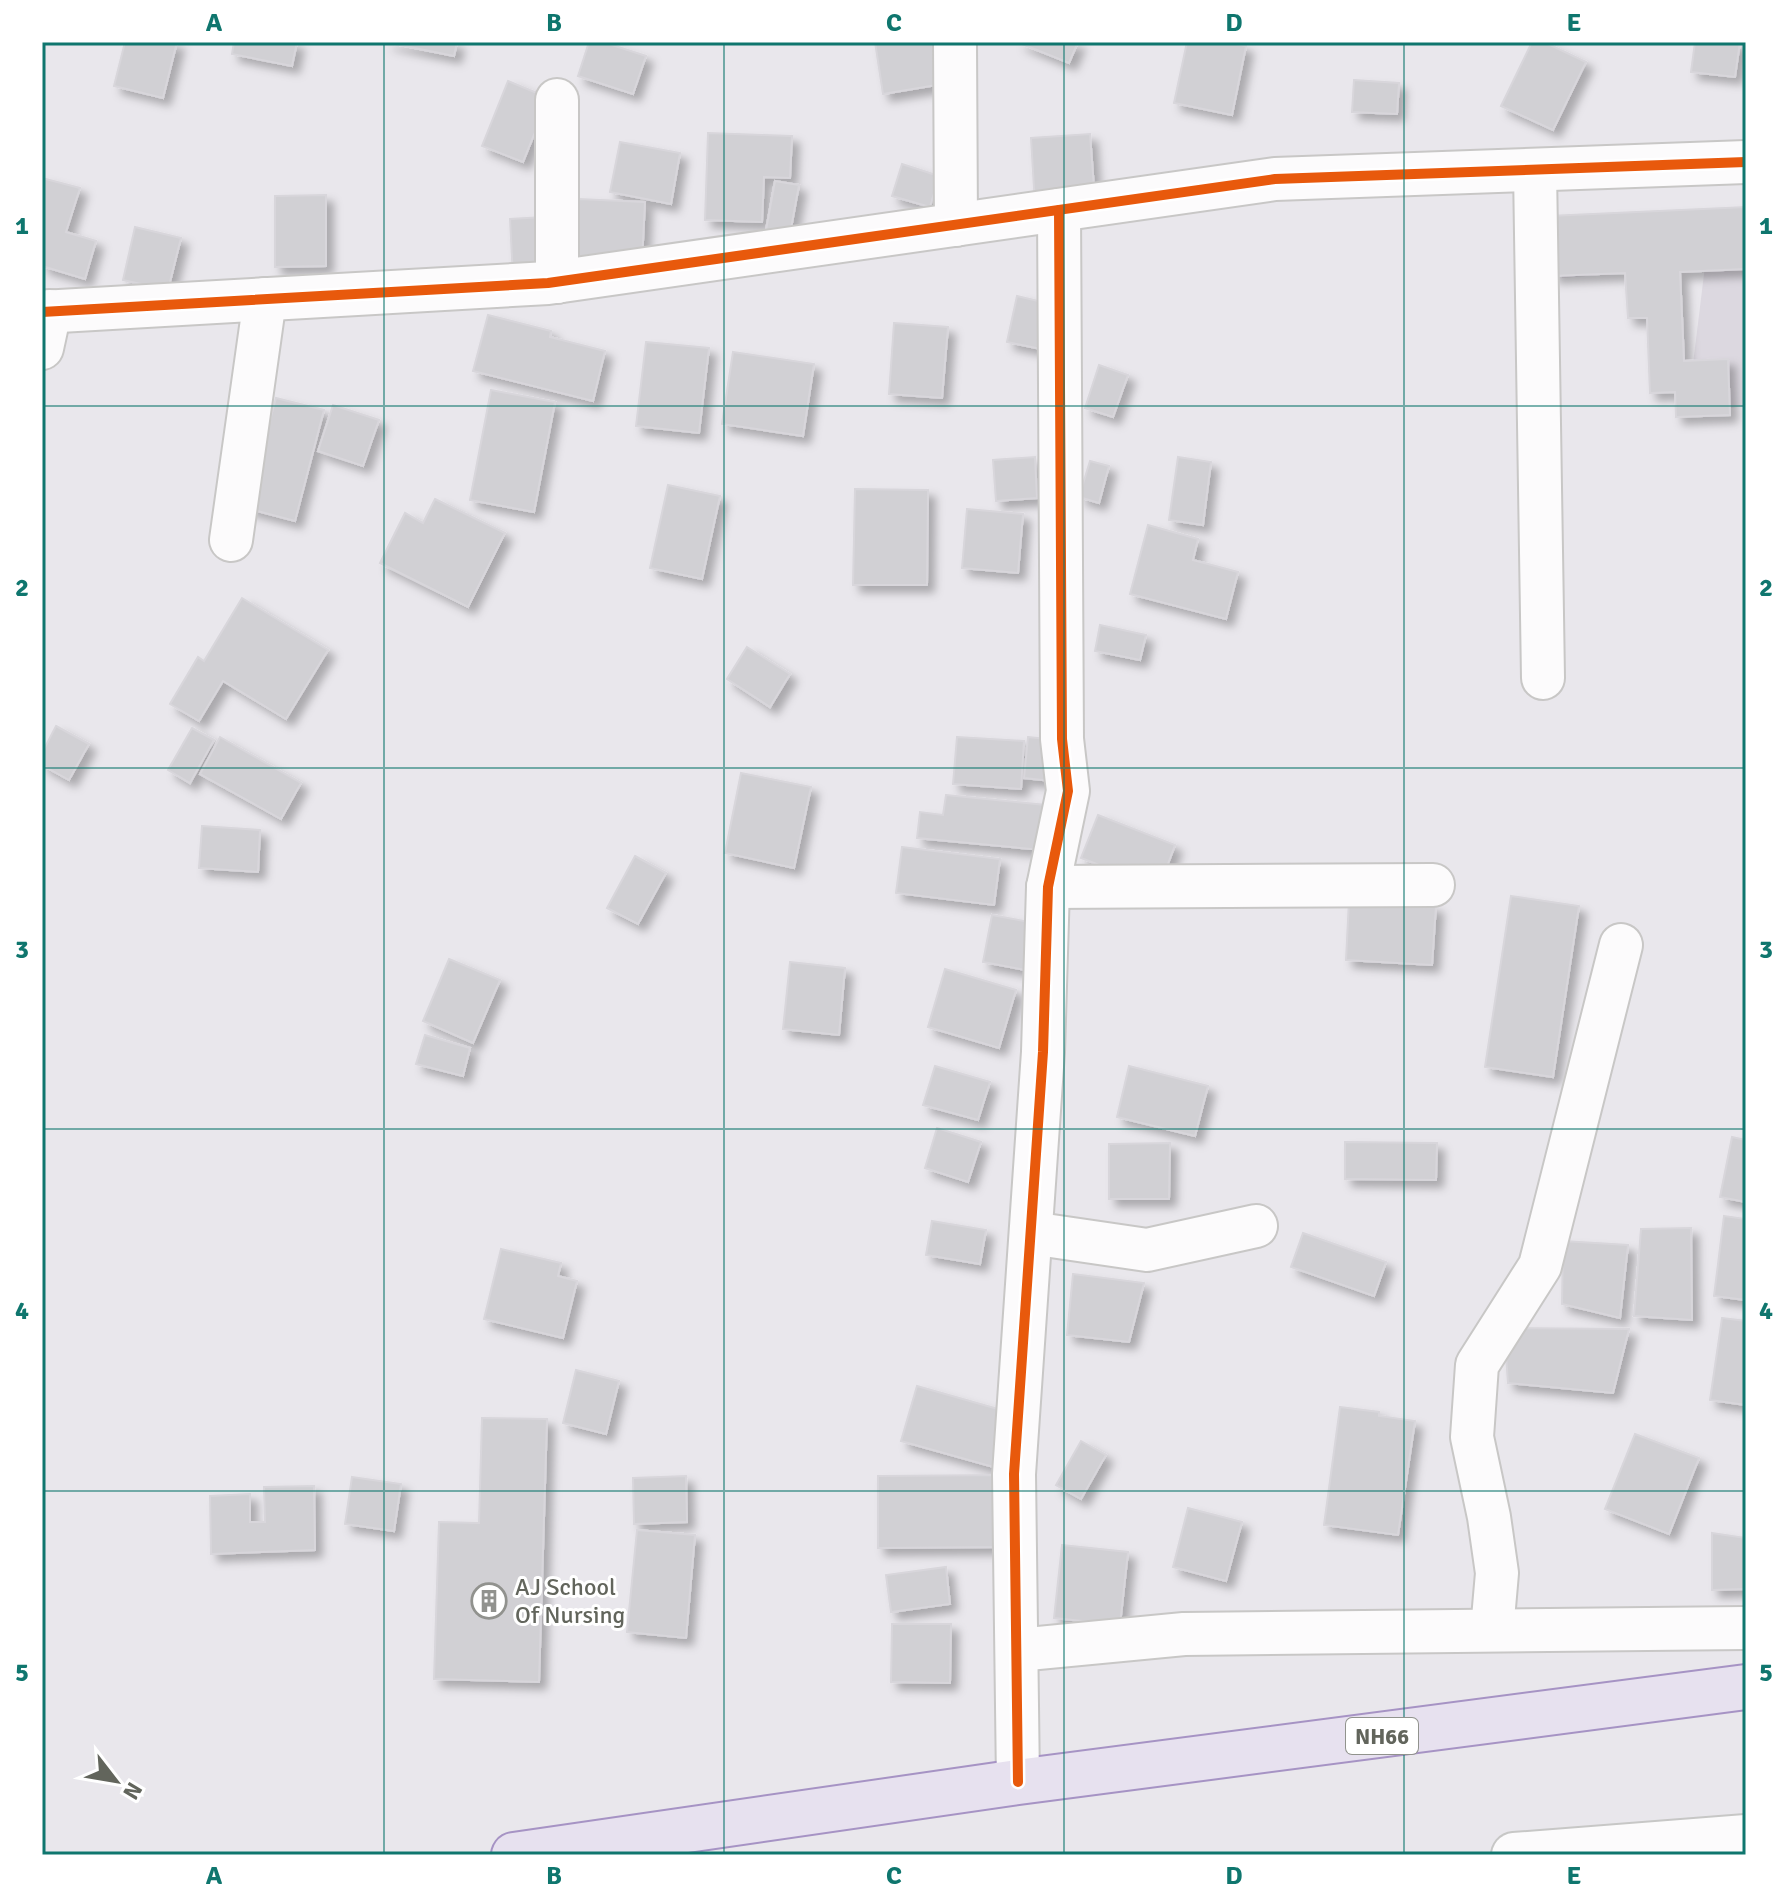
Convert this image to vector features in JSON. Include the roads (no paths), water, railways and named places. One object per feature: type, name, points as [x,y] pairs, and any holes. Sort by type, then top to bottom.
[{"type":"highway","name":"NH66","points":[[514,1855],[1018,1782],[1746,1687]]},
{"type":"street","points":[[955,42],[956,225]]},
{"type":"street","points":[[557,100],[557,282]]},
{"type":"street","points":[[45,324],[265,299],[557,282],[1275,179],[1746,162]]},
{"type":"street","points":[[1535,170],[1543,678]]},
{"type":"street","points":[[1018,1782],[1014,1474],[1043,1052],[1048,887],[1068,791],[1062,739],[1059,210]]},
{"type":"street","points":[[231,540],[265,299]]},
{"type":"street","points":[[1048,887],[1433,885]]},
{"type":"street","points":[[1492,1630],[1497,1573],[1472,1437],[1477,1365],[1540,1266],[1621,945]]},
{"type":"street","points":[[1031,1233],[1147,1250],[1256,1226]]},
{"type":"street","points":[[1017,1650],[1184,1634],[1746,1628]]},
{"type":"street","points":[[1514,1855],[1746,1837]]},
{"type":"place","name":"AJ School Of Nursing","points":[[489,1601]]}]
